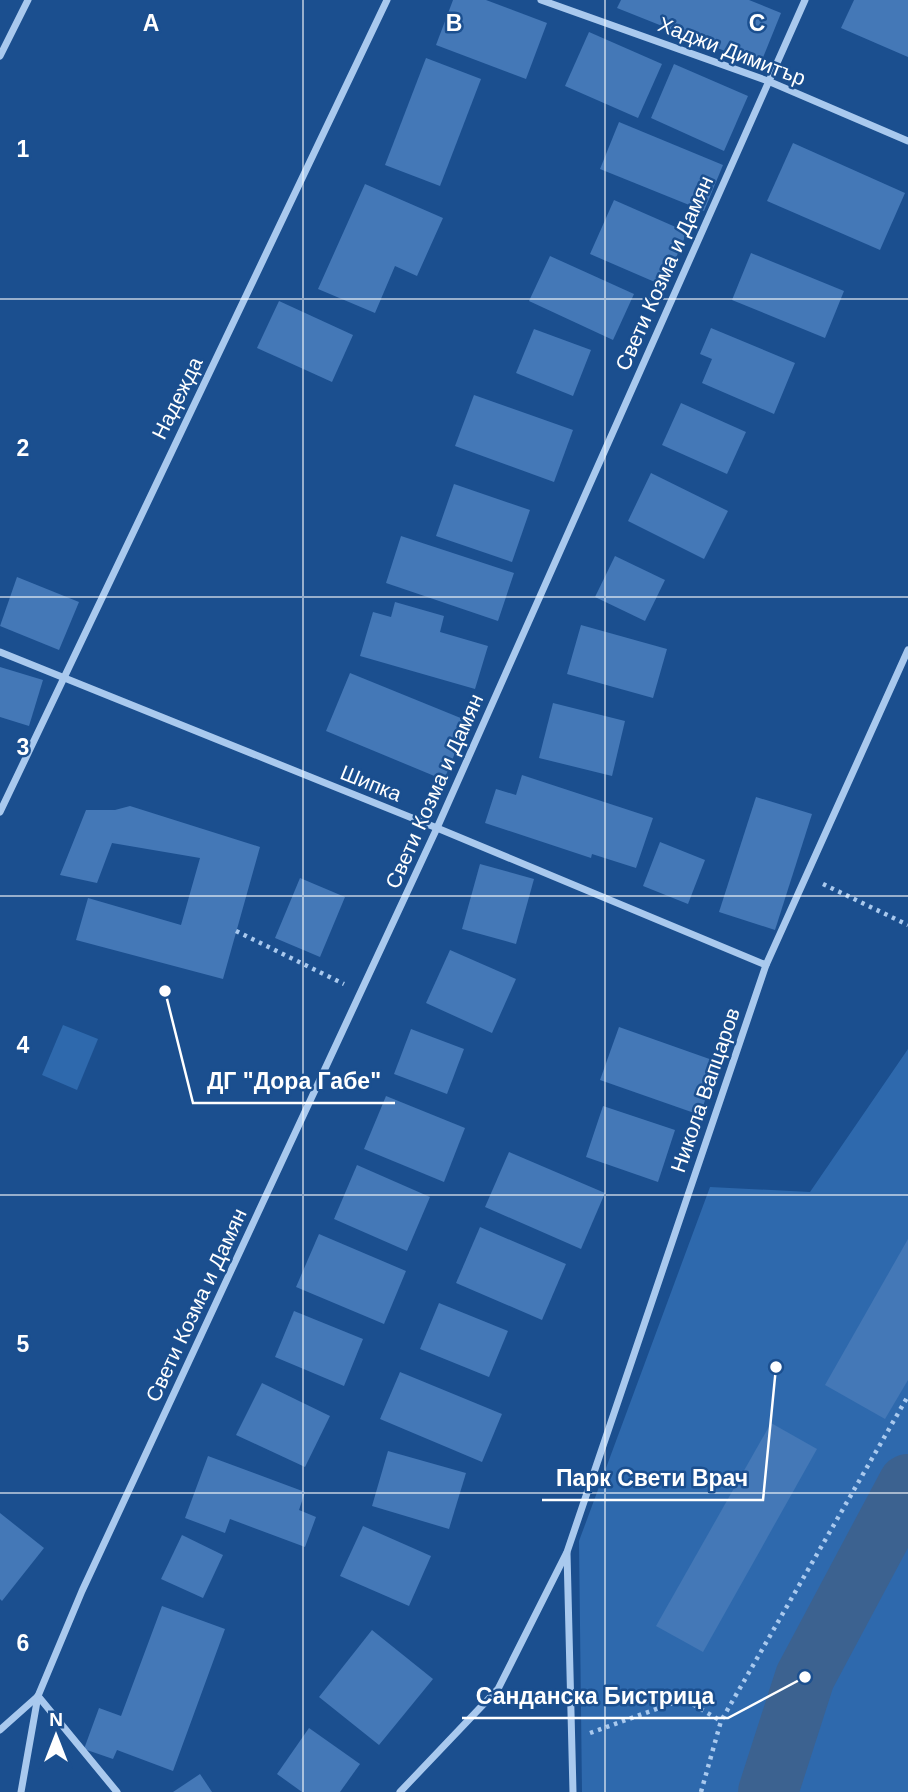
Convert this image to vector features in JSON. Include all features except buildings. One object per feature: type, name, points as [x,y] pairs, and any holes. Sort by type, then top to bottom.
[{"type":"street","points":[[0,56],[28,0]]},
{"type":"street","name":"Надежда","points":[[0,812],[61,679],[387,0]]},
{"type":"street","name":"Хаджи Димитър","points":[[541,0],[768,81],[908,141]]},
{"type":"street","name":"Свети Козма и Дамян","points":[[38,1696],[82,1591],[437,828],[806,0]]},
{"type":"street","name":"Никола Вапцаров","points":[[567,1552],[766,965],[908,650]]},
{"type":"street","name":"Шипка","points":[[0,652],[61,679],[437,828],[766,965]]},
{"type":"street","points":[[567,1552],[573,1792]]},
{"type":"street","points":[[400,1792],[498,1689],[567,1552]]},
{"type":"street","points":[[0,1730],[38,1696]]},
{"type":"street","points":[[21,1792],[38,1696]]},
{"type":"street","points":[[38,1696],[117,1792]]},
{"type":"path","points":[[807,876],[908,925]]},
{"type":"path","points":[[236,931],[361,992]]},
{"type":"path","points":[[701,1792],[721,1721],[908,1396]]},
{"type":"path","points":[[572,1740],[684,1699],[721,1721]]},
{"type":"shaded area","points":[[63,1025],[98,1039],[77,1090],[42,1075]]},
{"type":"shaded area","points":[[908,1049],[908,1792],[582,1792],[579,1541],[710,1187],[810,1192]]},
{"type":"waterway","points":[[768,1792],[805,1677],[908,1484]]},
{"type":"place","name":"ДГ \"Дора Габе\"","points":[[165,991]]},
{"type":"place","name":"Парк Свети Врач","points":[[776,1367]]},
{"type":"place","name":"Санданска Бистрица","points":[[805,1677]]}]
